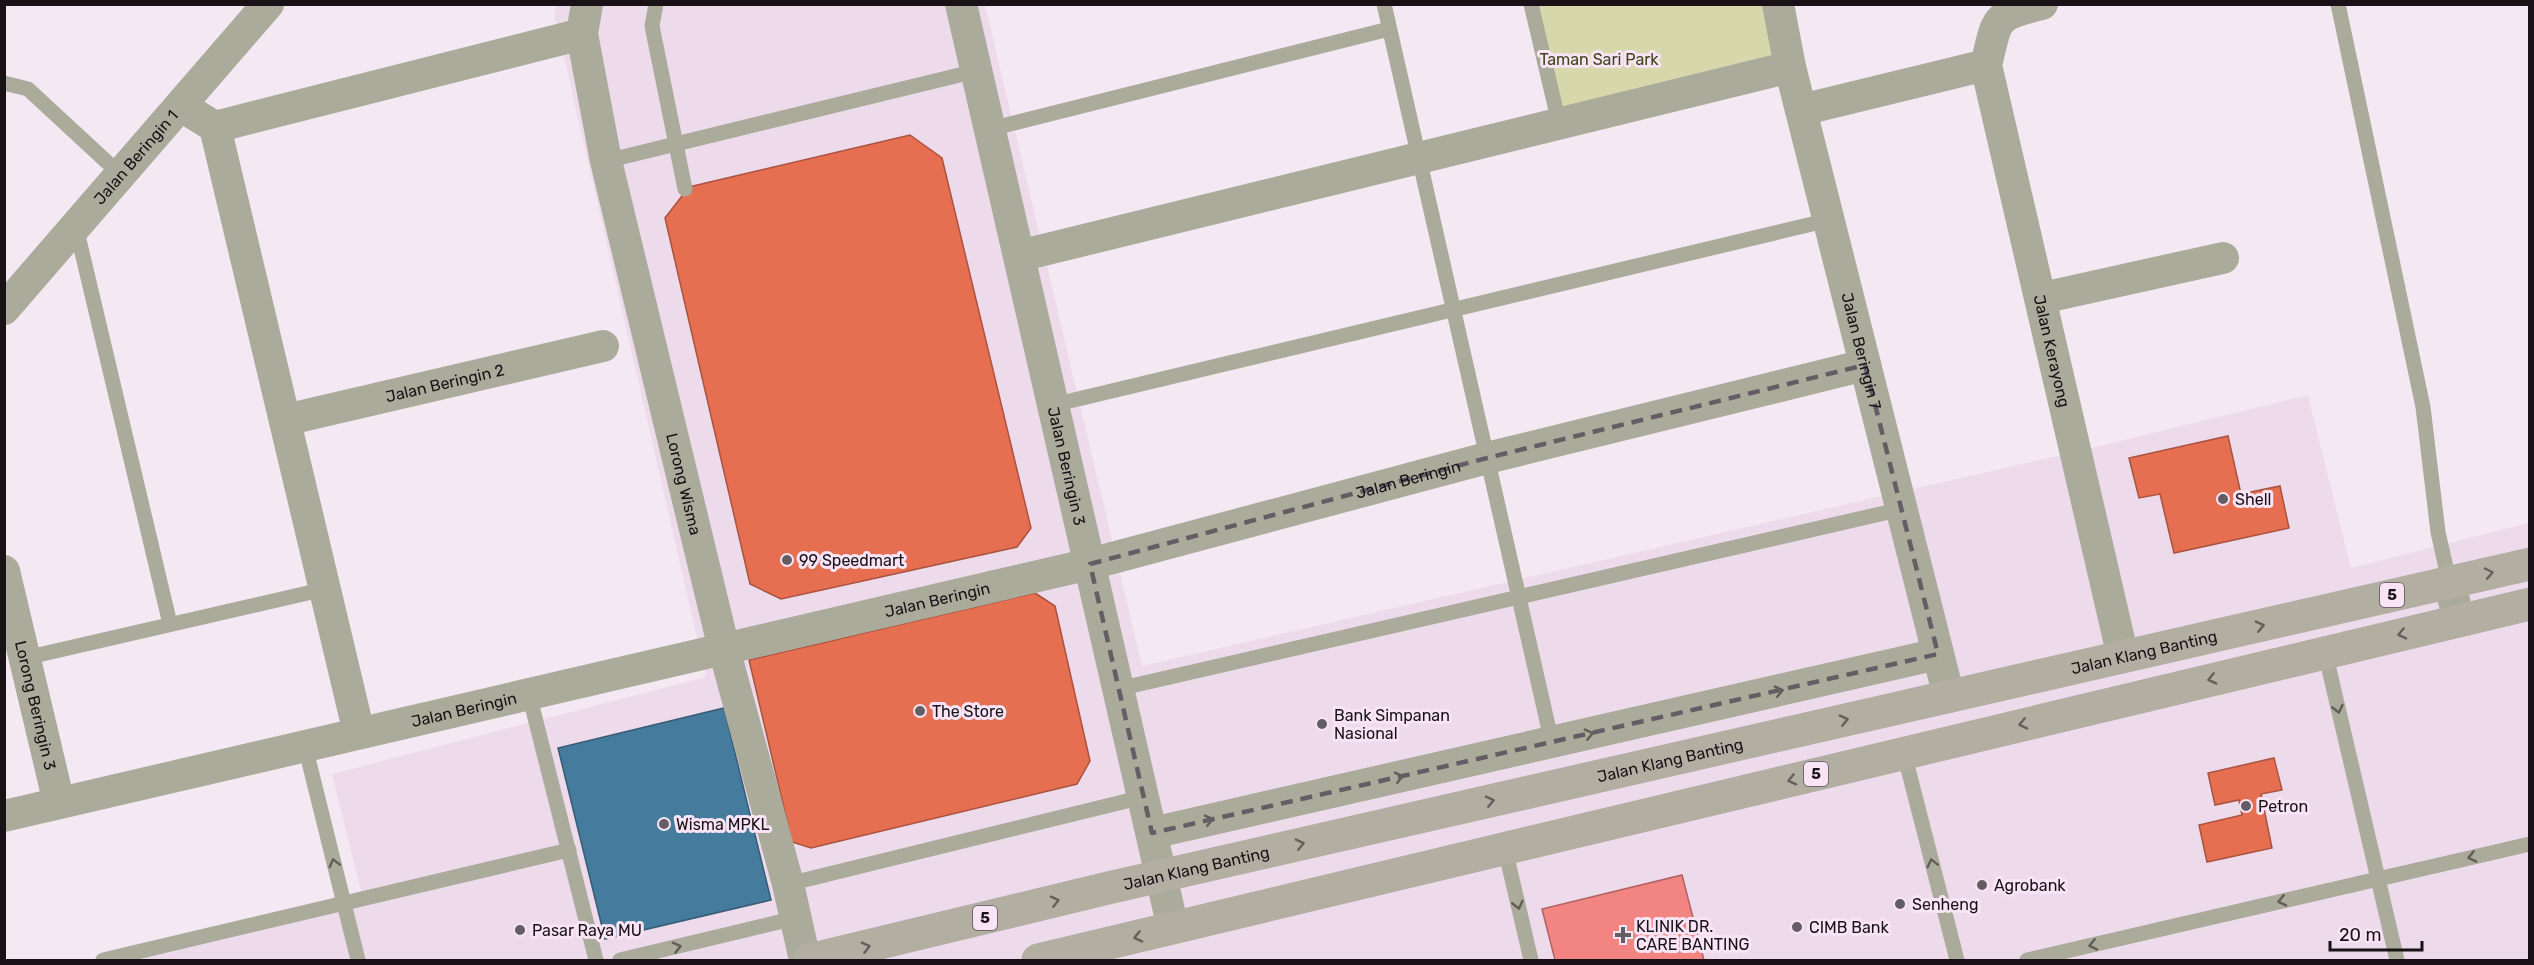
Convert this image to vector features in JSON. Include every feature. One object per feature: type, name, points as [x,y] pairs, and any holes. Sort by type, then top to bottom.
[{"type":"highway","name":"Jalan Klang Banting","points":[[807,960],[1161,876],[2529,564]]},
{"type":"highway","name":"5","points":[[1038,960],[1105,953],[1173,928],[2529,604]]},
{"type":"street","name":"Jalan Beringin 1","points":[[4,309],[268,4]]},
{"type":"street","name":"Jalan Beringin 3","points":[[961,4],[1173,928]]},
{"type":"street","name":"Jalan Beringin 7","points":[[1778,4],[1790,68],[1949,697]]},
{"type":"street","points":[[1801,110],[1989,55],[1998,24],[2009,12],[2042,4]]},
{"type":"street","points":[[215,127],[585,19]]},
{"type":"street","name":"Lorong Wisma","points":[[585,19],[606,161],[724,649],[807,960]]},
{"type":"street","name":"Jalan Kerayong","points":[[1989,55],[2123,657]]},
{"type":"street","points":[[1019,256],[1790,68]]},
{"type":"street","points":[[181,106],[215,127],[359,734]]},
{"type":"street","points":[[2042,298],[2223,258]]},
{"type":"street","name":"Jalan Beringin 2","points":[[285,420],[603,346]]},
{"type":"street","name":"Jalan Beringin","points":[[4,816],[1090,564],[1487,458],[1865,365]]},
{"type":"street","name":"Lorong Beringin 3","points":[[4,571],[59,803]]},
{"type":"street","points":[[2449,582],[2459,620]]},
{"type":"street","points":[[1152,833],[1938,654]]},
{"type":"lane","points":[[656,4],[652,26],[685,189]]},
{"type":"lane","points":[[1384,4],[1551,743]]},
{"type":"lane","points":[[1531,4],[1559,123]]},
{"type":"lane","points":[[2338,4],[2423,407],[2438,532],[2449,582]]},
{"type":"lane","points":[[990,129],[1389,29]]},
{"type":"lane","points":[[606,161],[976,71]]},
{"type":"lane","points":[[4,83],[28,89],[121,175]]},
{"type":"lane","points":[[1053,405],[1829,220]]},
{"type":"lane","points":[[76,227],[170,624]]},
{"type":"lane","points":[[1118,688],[1902,509]]},
{"type":"lane","points":[[25,658],[325,589]]},
{"type":"lane","points":[[2325,652],[2397,960]]},
{"type":"lane","points":[[529,694],[597,960]]},
{"type":"lane","points":[[305,746],[358,960]]},
{"type":"lane","points":[[1904,753],[1957,960]]},
{"type":"lane","points":[[788,884],[1143,797]]},
{"type":"lane","points":[[2027,960],[2529,844]]},
{"type":"lane","points":[[1505,849],[1531,960]]},
{"type":"lane","points":[[103,960],[569,850]]},
{"type":"lane","points":[[620,960],[796,918]]},
{"type":"highlighted area","points":[[1865,365],[1938,654],[1152,833],[1090,564],[1487,458]]},
{"type":"shaded area","points":[[557,5],[985,5],[1142,666],[2100,446],[2308,395],[2351,568],[2529,523],[2529,960],[98,960],[363,899],[332,774],[706,677],[554,13]]},
{"type":"green space","name":"Taman Sari Park","points":[[1531,5],[1778,5],[1790,67],[1559,123]]},
{"type":"building: Shops","points":[[910,135],[942,158],[1031,528],[1017,547],[781,599],[750,584],[665,218],[689,187]]},
{"type":"building: Shops","points":[[2228,436],[2241,494],[2280,486],[2289,528],[2174,553],[2160,494],[2139,498],[2129,458]]},
{"type":"building: Shops","name":"The Store","points":[[1035,593],[1055,606],[1090,761],[1077,784],[811,848],[792,842],[749,660]]},
{"type":"building: Shops","points":[[2274,758],[2282,790],[2261,794],[2272,848],[2207,862],[2199,825],[2242,815],[2239,800],[2215,805],[2208,773]]},
{"type":"building: Shops","points":[[1645,891],[1661,955],[1668,952],[1670,960],[1596,960],[1581,906]]},
{"type":"building: Health","name":"KLINIK DR. CARE BANTING","points":[[1682,875],[1704,960],[1555,960],[1542,909]]},
{"type":"building: Public","name":"Wisma MPKL","points":[[724,708],[771,900],[605,939],[558,748]]},
{"type":"place","name":"Shell","points":[[2223,499]]},
{"type":"place","name":"99 Speedmart","points":[[787,560]]},
{"type":"place","name":"The Store","points":[[920,711]]},
{"type":"place","name":"Bank Simpanan Nasional","points":[[1322,724]]},
{"type":"place","name":"Petron","points":[[2246,806]]},
{"type":"place","name":"Wisma MPKL","points":[[664,824]]},
{"type":"place","name":"Agrobank","points":[[1982,885]]},
{"type":"place","name":"Senheng","points":[[1900,904]]},
{"type":"place","name":"CIMB Bank","points":[[1797,927]]},
{"type":"place","name":"Pasar Raya MU","points":[[520,930]]},
{"type":"place","name":"KLINIK DR. CARE BANTING","points":[[1623,935]]}]
